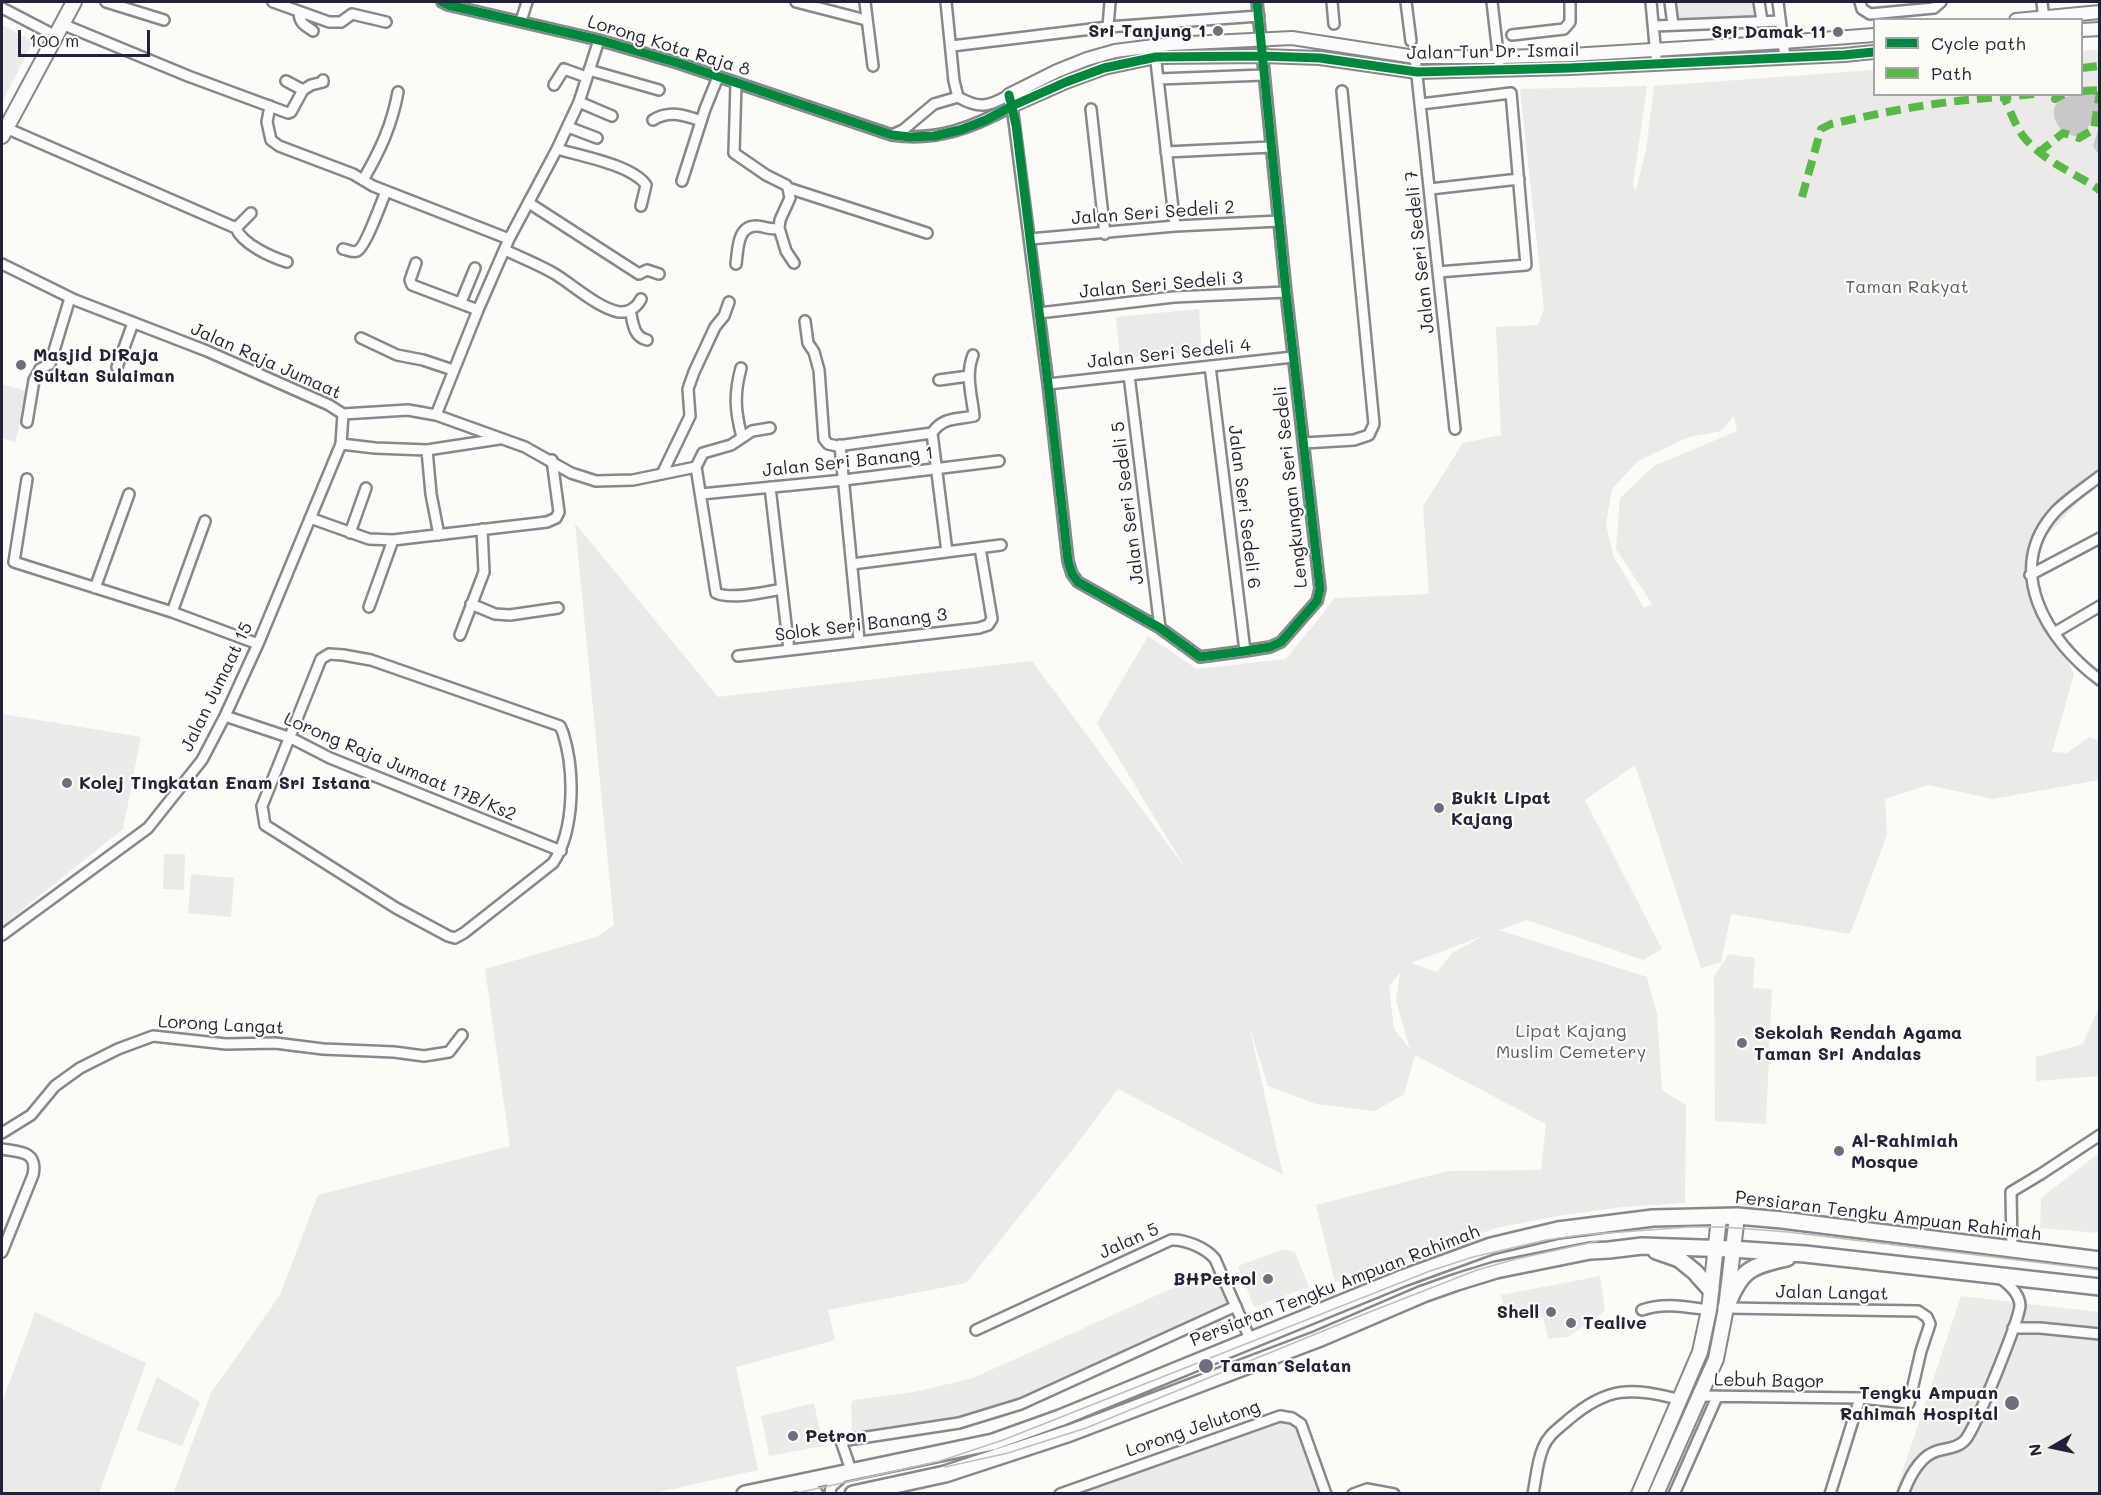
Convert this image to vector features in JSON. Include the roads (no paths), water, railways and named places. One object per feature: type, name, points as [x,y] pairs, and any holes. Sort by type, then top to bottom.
[{"type":"highway","name":"Persiaran Tengku Ampuan Rahimah","points":[[745,1494],[993,1442],[1060,1418],[1403,1278],[1491,1246],[1558,1230],[1653,1218],[1737,1216],[2100,1260]]},
{"type":"highway","points":[[1642,1246],[1679,1259],[1711,1290]]},
{"type":"highway","points":[[890,1494],[945,1473],[1070,1433],[1318,1339],[1457,1282],[1496,1270],[1590,1251],[1609,1251],[1642,1246],[1805,1254],[2100,1287]]},
{"type":"highway","points":[[1726,1308],[1732,1292],[1753,1267],[1805,1254]]},
{"type":"highway","points":[[854,1494],[945,1473]]},
{"type":"main road","points":[[4,132],[74,2]]},
{"type":"main road","points":[[1656,1494],[1716,1359],[1726,1308],[1737,1216]]},
{"type":"main road","points":[[1639,1494],[1700,1352],[1709,1310],[1719,1217]]},
{"type":"main road","points":[[1648,1472],[1663,1479]]},
{"type":"street","points":[[106,2],[164,20]]},
{"type":"street","points":[[273,2],[329,22],[341,22],[352,14],[386,22]]},
{"type":"street","name":"Lorong Kota Raja 8","points":[[442,2],[598,40],[892,135],[926,136],[960,130],[986,120],[1010,100]]},
{"type":"street","points":[[521,21],[527,2]]},
{"type":"street","points":[[796,2],[866,20]]},
{"type":"street","points":[[865,2],[873,66]]},
{"type":"street","points":[[946,2],[954,81],[958,97]]},
{"type":"street","points":[[1108,27],[1110,2]]},
{"type":"street","name":"Lengkungan Seri Sedeli","points":[[1010,100],[1030,239],[1068,561],[1072,574],[1078,582],[1160,628],[1200,657],[1270,647],[1281,642],[1317,601],[1320,589],[1286,292],[1257,2]]},
{"type":"street","points":[[1332,2],[1334,24]]},
{"type":"street","points":[[1406,2],[1411,41]]},
{"type":"street","points":[[1492,2],[1500,71]]},
{"type":"street","points":[[1512,35],[1564,29],[1570,22],[1570,2]]},
{"type":"street","points":[[1651,2],[1657,63]]},
{"type":"street","points":[[1670,2],[1673,25]]},
{"type":"street","points":[[1759,2],[1762,21]]},
{"type":"street","points":[[1778,2],[1785,58]]},
{"type":"street","points":[[1860,2],[1862,9],[1870,14],[1934,8],[1941,2]]},
{"type":"street","points":[[2042,2],[2044,18],[2100,12]]},
{"type":"street","points":[[2,8],[288,113],[291,112],[303,90],[323,80]]},
{"type":"street","points":[[299,13],[304,27],[314,31]]},
{"type":"street","points":[[952,46],[1108,27],[1259,16]]},
{"type":"street","points":[[1654,26],[1780,21]]},
{"type":"street","points":[[2083,30],[2100,29]]},
{"type":"street","name":"Jalan Tun Dr. Ismail","points":[[1155,51],[1292,38],[1415,57],[1499,57],[1656,50],[1873,34]]},
{"type":"street","points":[[469,306],[505,250],[509,238],[568,127],[579,102],[598,40]]},
{"type":"street","name":"Jalan Tun Dr. Ismail","points":[[1010,100],[1057,71],[1115,51],[1320,58],[1417,72],[1500,71],[1873,52]]},
{"type":"street","points":[[1155,51],[1175,226]]},
{"type":"street","name":"Jalan Seri Sedeli 7","points":[[1415,57],[1455,429]]},
{"type":"street","points":[[554,86],[564,69],[659,90]]},
{"type":"street","points":[[1158,79],[1264,75]]},
{"type":"street","points":[[682,181],[718,77]]},
{"type":"street","points":[[286,81],[303,90]]},
{"type":"street","points":[[736,83],[734,153],[766,175],[786,184],[790,198],[780,220],[779,228],[786,251],[794,263]]},
{"type":"street","points":[[1304,443],[1354,440],[1368,435],[1374,424],[1342,91]]},
{"type":"street","points":[[363,180],[387,135],[398,92]]},
{"type":"street","points":[[1421,104],[1511,93],[1526,265],[1438,272]]},
{"type":"street","points":[[892,135],[903,130],[933,104],[958,97],[983,106],[1010,100]]},
{"type":"street","points":[[579,102],[612,116]]},
{"type":"street","points":[[270,106],[267,122],[271,140],[279,146],[320,160],[386,191],[509,238]]},
{"type":"street","points":[[1091,109],[1105,234]]},
{"type":"street","points":[[653,120],[659,116],[674,114],[701,121]]},
{"type":"street","points":[[568,127],[597,138]]},
{"type":"street","points":[[4,132],[236,228],[243,240],[274,258],[287,262]]},
{"type":"street","points":[[1166,152],[1271,147]]},
{"type":"street","points":[[557,149],[608,164],[641,177],[646,185],[641,207]]},
{"type":"street","points":[[1430,189],[1519,179]]},
{"type":"street","points":[[788,188],[927,233]]},
{"type":"street","points":[[344,249],[352,252],[362,248],[386,191]]},
{"type":"street","points":[[529,203],[639,273],[647,270],[659,274]]},
{"type":"street","points":[[236,228],[251,213]]},
{"type":"street","name":"Jalan Seri Sedeli 2","points":[[1030,239],[1175,226],[1279,221]]},
{"type":"street","points":[[736,264],[741,233],[755,226],[768,230],[779,228]]},
{"type":"street","points":[[505,250],[553,273],[610,309],[621,312],[630,310],[637,307],[641,299]]},
{"type":"street","points":[[416,263],[410,280],[412,285],[469,306]]},
{"type":"street","name":"Jalan Raja Jumaat","points":[[2,264],[70,298],[216,355],[329,405],[343,414],[408,410],[436,416],[525,447],[552,460],[571,473],[596,481],[633,480],[696,467]]},
{"type":"street","points":[[436,416],[449,383],[449,369],[469,306],[475,268]]},
{"type":"street","name":"Jalan Seri Sedeli 3","points":[[1039,313],[1174,297],[1286,292]]},
{"type":"street","points":[[27,422],[34,380],[39,369],[50,364],[70,298]]},
{"type":"street","points":[[662,474],[690,416],[688,389],[694,372],[729,302]]},
{"type":"street","points":[[630,310],[635,332],[641,339],[647,340]]},
{"type":"street","points":[[805,321],[808,343],[814,352],[819,370],[824,439],[828,444],[840,445],[932,434]]},
{"type":"street","points":[[117,367],[133,323]]},
{"type":"street","points":[[361,339],[397,355],[449,369]]},
{"type":"street","points":[[947,552],[932,434],[938,424],[944,421],[974,416],[969,376],[973,355]]},
{"type":"street","name":"Jalan Seri Sedeli 4","points":[[1048,384],[1293,357]]},
{"type":"street","name":"Jalan Seri Sedeli 6","points":[[1210,366],[1245,651]]},
{"type":"street","points":[[741,368],[736,387],[736,411],[742,437]]},
{"type":"street","name":"Jalan Seri Sedeli 5","points":[[1129,375],[1160,628]]},
{"type":"street","points":[[939,380],[969,376]]},
{"type":"street","name":"Jalan Jumaat 15","points":[[2,935],[148,828],[202,760],[258,644],[341,444],[343,414]]},
{"type":"street","points":[[770,428],[752,430],[731,445],[703,453],[696,467],[716,594],[722,596],[782,589]]},
{"type":"street","points":[[341,444],[426,450],[500,439]]},
{"type":"street","points":[[840,445],[859,640]]},
{"type":"street","points":[[426,450],[439,535]]},
{"type":"street","points":[[310,518],[350,533],[369,538],[393,540],[547,522],[556,518],[558,504],[552,460]]},
{"type":"street","name":"Jalan Seri Banang 1","points":[[701,494],[844,480],[999,461]]},
{"type":"street","points":[[2100,476],[2056,511],[2040,535],[2033,554],[2030,575],[2042,612],[2054,633],[2073,658],[2100,680]]},
{"type":"street","points":[[27,479],[14,562],[172,612],[258,644]]},
{"type":"street","points":[[350,533],[366,488]]},
{"type":"street","points":[[770,488],[789,650]]},
{"type":"street","points":[[95,588],[129,494]]},
{"type":"street","points":[[172,612],[205,521]]},
{"type":"street","points":[[460,634],[483,572],[482,529]]},
{"type":"street","points":[[2030,575],[2100,538]]},
{"type":"street","points":[[369,608],[393,540]]},
{"type":"street","points":[[852,564],[1001,545]]},
{"type":"street","name":"Solok Seri Banang 3","points":[[738,656],[859,640],[979,628],[988,625],[992,619],[980,548]]},
{"type":"street","points":[[471,604],[495,614],[510,615],[558,608]]},
{"type":"street","points":[[2054,633],[2100,606]]},
{"type":"street","points":[[329,654],[370,660],[560,726],[566,741],[571,792],[570,817],[561,851],[553,863],[455,938],[396,908],[265,825],[262,806],[321,659],[329,654]]},
{"type":"street","name":"Lorong Raja Jumaat 17B/Ks2","points":[[225,716],[291,738],[361,771],[561,851]]},
{"type":"street","name":"Lorong Langat","points":[[2,1133],[32,1115],[56,1086],[80,1068],[117,1049],[153,1036],[226,1044],[275,1043],[424,1056],[449,1052],[462,1035]]},
{"type":"street","points":[[2012,1249],[2011,1192],[2100,1135]]},
{"type":"street","points":[[2,1149],[28,1155],[35,1168],[2,1252]]},
{"type":"street","name":"Jalan 5","points":[[976,1329],[1177,1239],[1211,1254],[1219,1265],[1250,1340]]},
{"type":"street","points":[[1903,1494],[1919,1464],[1935,1452],[1953,1448],[1965,1440],[1979,1413],[2020,1305],[2017,1294],[1999,1277]]},
{"type":"street","points":[[1642,1310],[1653,1306],[1675,1305],[1709,1310]]},
{"type":"street","points":[[830,1494],[831,1487],[848,1474],[841,1441],[959,1423],[1021,1404],[1236,1306]]},
{"type":"street","name":"Jalan Langat","points":[[1726,1308],[1918,1311],[1927,1317],[1930,1324],[1909,1403]]},
{"type":"street","points":[[2013,1328],[2040,1328],[2100,1334]]},
{"type":"street","points":[[1533,1494],[1543,1448],[1551,1434],[1594,1400],[1610,1393],[1645,1392],[1681,1400]]},
{"type":"street","name":"Lebuh Bagor","points":[[1700,1396],[1860,1398],[1909,1403]]},
{"type":"street","points":[[1674,1494],[1716,1397]]},
{"type":"street","points":[[1830,1494],[1860,1398]]},
{"type":"street","name":"Lorong Jelutong","points":[[1060,1494],[1280,1416],[1292,1418],[1301,1424],[1326,1494]]},
{"type":"street","points":[[786,1485],[815,1490],[818,1494]]},
{"type":"street","points":[[1353,1494],[1367,1489],[1394,1494]]},
{"type":"tram line","points":[[793,1494],[940,1461],[1003,1440],[1430,1271],[1473,1257],[1546,1240],[1581,1235],[1690,1227],[1723,1227],[1788,1232],[2100,1270]]},
{"type":"tram line","points":[[945,1467],[1008,1453],[1086,1428],[1477,1270],[1598,1241]]},
{"type":"place","name":"Sri Tanjung 1","points":[[1218,31]]},
{"type":"place","name":"Sri Damak 11","points":[[1838,32]]},
{"type":"place","name":"Masjid DiRaja Sultan Sulaiman","points":[[21,365]]},
{"type":"place","name":"Kolej Tingkatan Enam Sri Istana","points":[[67,783]]},
{"type":"place","name":"Bukit Lipat Kajang","points":[[1439,808]]},
{"type":"place","name":"Sekolah Rendah Agama Taman Sri Andalas","points":[[1742,1043]]},
{"type":"place","name":"Al-Rahimiah Mosque","points":[[1839,1151]]},
{"type":"place","name":"BHPetrol","points":[[1268,1279]]},
{"type":"place","name":"Shell","points":[[1551,1312]]},
{"type":"place","name":"Tealive","points":[[1571,1323]]},
{"type":"place","name":"Taman Selatan","points":[[1206,1366]]},
{"type":"place","name":"Tengku Ampuan Rahimah Hospital","points":[[2012,1403]]},
{"type":"place","name":"Petron","points":[[793,1436]]},
{"type":"park label","name":"Taman Rakyat","points":[[1907,287]]},
{"type":"park label","name":"Lipat Kajang Muslim Cemetery","points":[[1571,1041]]}]
